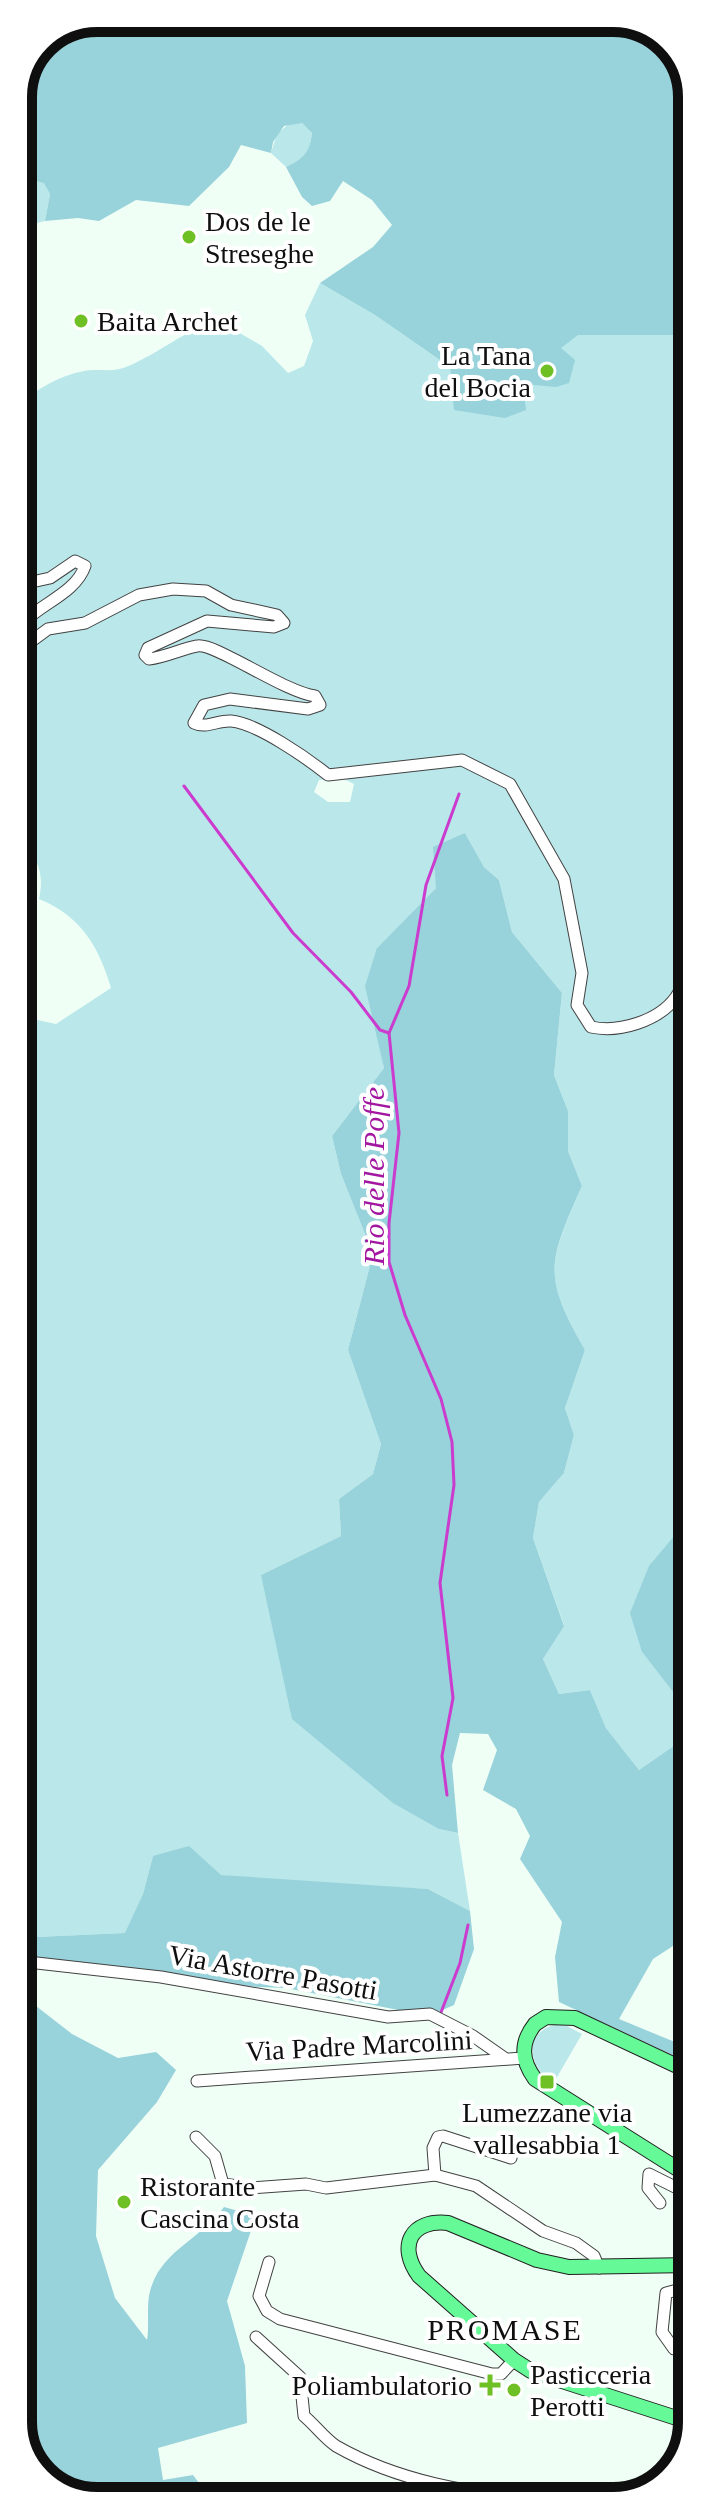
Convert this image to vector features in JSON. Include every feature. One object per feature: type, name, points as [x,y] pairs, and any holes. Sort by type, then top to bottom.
[{"type":"main road","points":[[678,2066],[575,2018],[560,2015],[535,2024],[527,2034],[524,2058],[535,2079],[678,2170]]},
{"type":"main road","points":[[678,2265],[569,2267],[537,2260],[448,2223],[423,2224],[413,2233],[407,2249],[411,2265],[419,2276],[514,2360],[558,2381],[678,2419]]},
{"type":"street","points":[[32,582],[50,578],[75,561],[85,566],[82,574],[59,596],[32,613]]},
{"type":"street","points":[[32,641],[48,629],[85,623],[139,595],[173,589],[206,591],[252,612],[277,615],[284,623],[274,627],[207,621],[148,648],[145,655],[149,659],[197,646],[211,647],[284,688],[315,696],[320,705],[308,709],[230,699],[204,705],[194,723],[199,726],[232,721],[282,742],[328,775],[462,760],[510,784],[564,879],[582,973],[577,1005],[591,1027],[621,1028],[653,1017],[676,998],[678,992]]},
{"type":"street","name":"Via Astorre Pasotti","points":[[32,1962],[161,1977],[388,2017],[430,2014],[473,2036],[506,2059]]},
{"type":"street","name":"Via Padre Marcolini","points":[[197,2081],[524,2058]]},
{"type":"street","points":[[196,2137],[215,2156],[223,2184],[241,2187],[292,2184],[343,2187],[435,2175],[476,2186],[543,2231],[576,2243],[594,2256],[599,2268]]},
{"type":"street","points":[[435,2175],[433,2148],[438,2137],[511,2158]]},
{"type":"street","points":[[660,2203],[648,2188],[649,2174],[678,2187]]},
{"type":"street","points":[[269,2262],[259,2296],[267,2311],[280,2319],[492,2374],[501,2374],[514,2360]]},
{"type":"street","points":[[678,2290],[666,2293],[662,2332],[674,2349],[678,2349]]},
{"type":"street","points":[[256,2337],[300,2377],[304,2416],[334,2445],[390,2469],[446,2487]]},
{"type":"shaded area","points":[[84,33],[626,33],[646,41],[662,54],[677,84],[678,335],[578,335],[561,348],[575,360],[569,383],[556,387],[523,384],[526,410],[505,418],[454,410],[450,367],[375,315],[320,283],[373,247],[392,225],[372,200],[343,181],[330,201],[312,206],[302,197],[286,167],[301,158],[309,145],[312,133],[302,123],[284,126],[273,142],[271,153],[241,145],[229,167],[189,206],[136,200],[99,221],[78,218],[45,221],[50,194],[44,183],[32,180],[33,84],[51,51]]},
{"type":"shaded area","points":[[290,123],[302,123],[312,133],[305,154],[286,167],[271,153],[277,134]]},
{"type":"shaded area","points":[[32,179],[44,182],[50,194],[45,221],[32,224]]},
{"type":"shaded area","points":[[320,283],[375,315],[450,367],[453,394],[521,371],[578,335],[678,335],[678,1307],[675,1314],[678,1331],[678,1552],[642,1652],[676,1696],[675,1745],[639,1770],[606,1728],[590,1690],[559,1694],[543,1659],[564,1625],[533,1538],[539,1502],[564,1473],[574,1435],[565,1408],[585,1350],[562,1304],[555,1269],[562,1234],[582,1186],[568,1151],[568,1111],[554,1075],[562,993],[512,932],[499,880],[484,867],[465,833],[436,888],[377,948],[376,1027],[384,1068],[332,1136],[341,1174],[373,1254],[348,1350],[381,1444],[373,1474],[339,1499],[341,1536],[261,1575],[273,1617],[439,1829],[458,1833],[470,1911],[428,1889],[269,1881],[221,1875],[153,1856],[143,1894],[126,1933],[36,1937],[32,1935],[32,1019],[56,1024],[111,988],[101,959],[86,934],[66,914],[39,899],[39,868],[32,854],[32,394],[74,373],[126,367],[195,330],[219,321],[262,346],[288,373],[304,366],[313,341],[305,315]],"holes":[[[340,777],[354,784],[350,802],[328,802],[314,792],[319,780]]]},
{"type":"shaded area","points":[[465,833],[484,867],[499,880],[512,932],[562,993],[554,1075],[568,1111],[568,1151],[582,1186],[557,1252],[556,1286],[571,1325],[585,1350],[565,1408],[574,1435],[564,1473],[539,1502],[533,1538],[564,1626],[543,1659],[559,1694],[590,1690],[606,1728],[639,1770],[675,1745],[676,1696],[642,1652],[630,1613],[649,1566],[678,1531],[678,1947],[673,1946],[653,1959],[619,2019],[678,2043],[678,2057],[559,2002],[555,1957],[562,1922],[520,1859],[530,1836],[516,1809],[483,1790],[497,1750],[488,1734],[460,1733],[452,1765],[458,1833],[439,1829],[393,1803],[292,1719],[261,1575],[341,1536],[339,1499],[373,1474],[381,1444],[348,1350],[373,1254],[341,1174],[332,1136],[384,1068],[365,986],[377,948],[436,888],[433,847]]},
{"type":"shaded area","points":[[189,1846],[221,1875],[428,1889],[470,1911],[474,1949],[454,2005],[429,2016],[286,1988],[207,1985],[102,1972],[32,1968],[32,1935],[125,1933],[143,1894],[153,1856]]},
{"type":"shaded area","points":[[32,2003],[72,2034],[118,2058],[156,2052],[176,2070],[157,2102],[98,2170],[96,2236],[115,2298],[147,2340],[150,2292],[165,2262],[224,2207],[256,2216],[227,2301],[245,2366],[247,2423],[158,2448],[163,2480],[193,2475],[202,2487],[84,2486],[54,2471],[35,2443],[32,2422]]},
{"type":"shaded area","points":[[554,2025],[567,2026],[582,2034],[553,2084],[539,2069],[532,2052],[537,2036]]},
{"type":"waterway","points":[[184,786],[293,933],[351,992],[380,1030],[389,1033]]},
{"type":"waterway","name":"Rio delle Poffe","points":[[447,1795],[442,1756],[453,1698],[440,1583],[454,1485],[452,1442],[441,1399],[405,1315],[389,1262],[389,1223],[399,1133],[389,1033],[409,986],[426,885],[459,794]]},
{"type":"waterway","name":"Rio delle Poffe","points":[[440,2015],[460,1963],[468,1925]]},
{"type":"place","name":"Dos de le Streseghe","points":[[189,237]]},
{"type":"place","name":"Baita Archet","points":[[81,321]]},
{"type":"place","name":"La Tana del Bocia","points":[[547,371]]},
{"type":"place","name":"Lumezzane via vallesabbia 1","points":[[547,2082]]},
{"type":"place","name":"Ristorante Cascina Costa","points":[[124,2202]]},
{"type":"place","name":"Poliambulatorio","points":[[490,2385]]},
{"type":"place","name":"Pasticceria Perotti","points":[[514,2390]]},
{"type":"district","name":"PROMASE","points":[[505,2330]]}]
